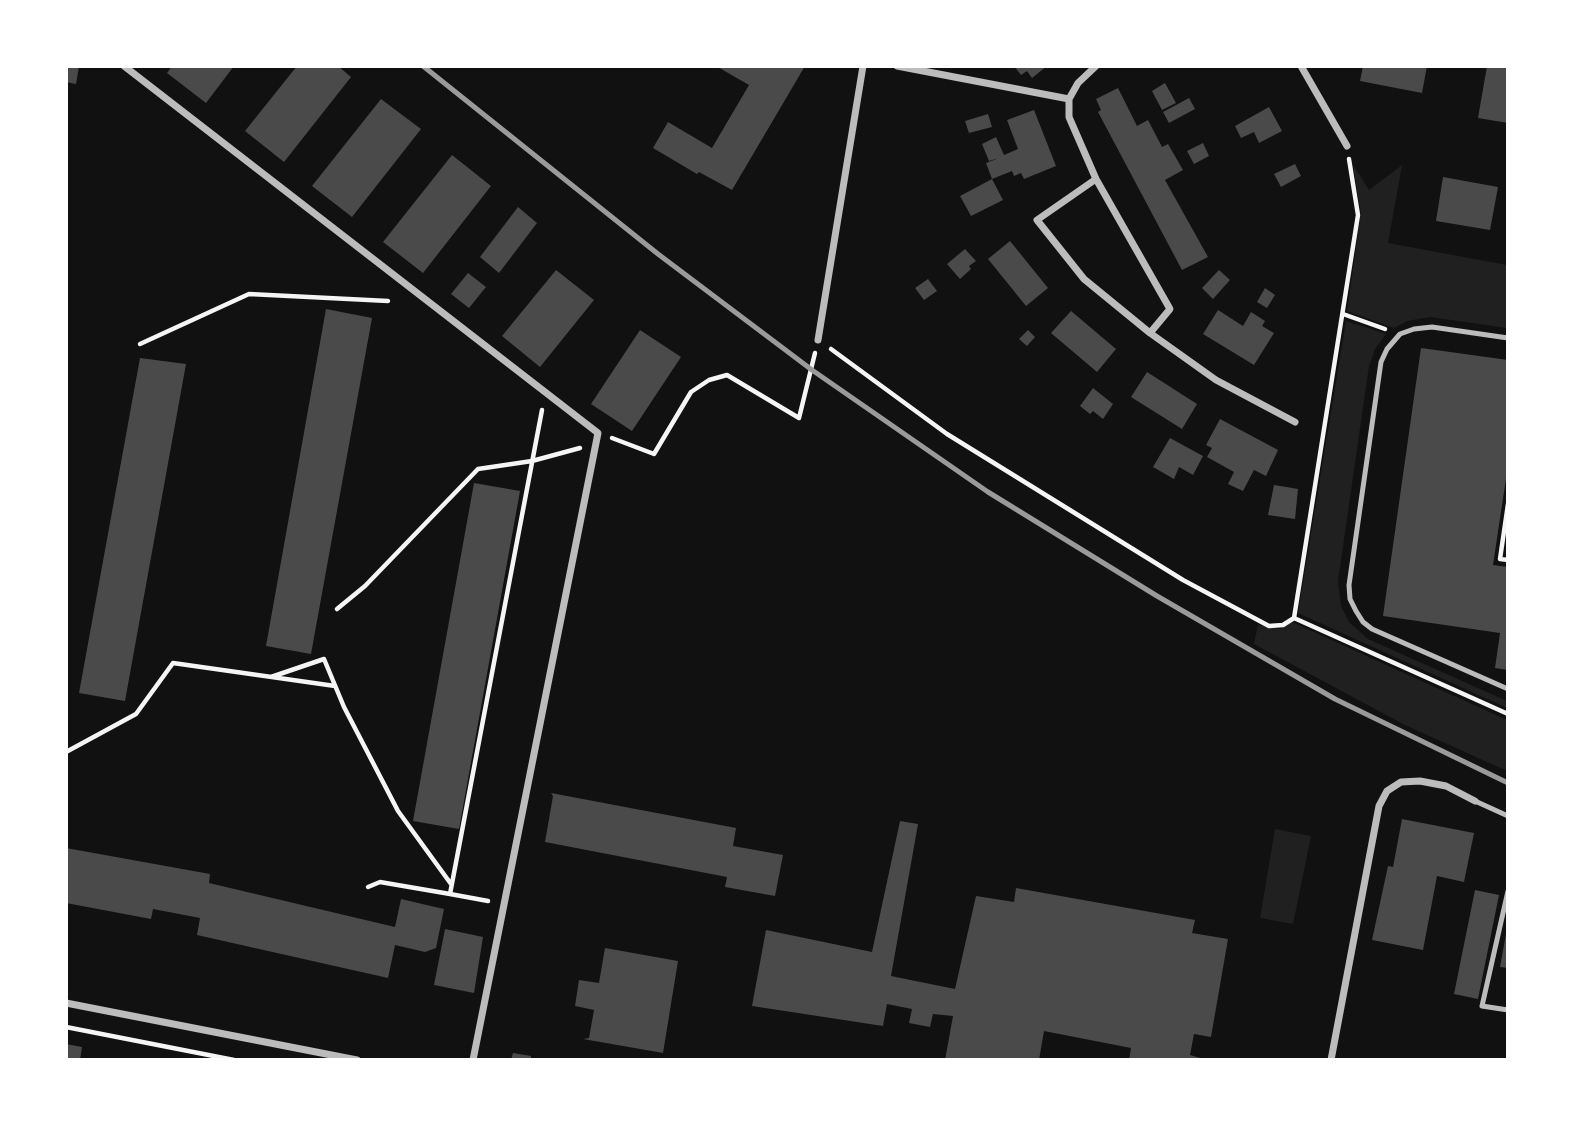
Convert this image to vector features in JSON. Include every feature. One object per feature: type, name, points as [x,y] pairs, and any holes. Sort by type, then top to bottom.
[{"type":"street","points":[[124,66],[598,432],[473,1059]]},
{"type":"street","points":[[818,340],[863,66]]},
{"type":"street","points":[[897,66],[1069,99]]},
{"type":"street","points":[[1096,66],[1078,83],[1069,99],[1069,117],[1096,179],[1170,309],[1150,332]]},
{"type":"street","points":[[1301,66],[1347,146]]},
{"type":"street","points":[[1096,179],[1037,220],[1084,279],[1216,380],[1295,422]]},
{"type":"street","points":[[1331,1059],[1379,806],[1387,790],[1401,782],[1420,781],[1446,786],[1475,801]]},
{"type":"street","points":[[66,1003],[358,1059]]},
{"type":"lane","points":[[1507,338],[1432,327],[1400,334],[1387,349],[1381,362],[1349,584],[1350,599],[1363,622],[1372,629],[1507,689]]},
{"type":"lane","points":[[1475,801],[1507,816]]},
{"type":"lane","points":[[1507,891],[1482,1006],[1507,1010]]},
{"type":"path","points":[[140,344],[249,294],[388,301]]},
{"type":"path","points":[[1343,314],[1400,334]]},
{"type":"path","points":[[598,432],[654,454],[691,392],[709,380],[727,375],[799,418],[818,340],[947,433],[1183,580],[1269,626],[1283,625],[1293,618]]},
{"type":"path","points":[[450,894],[546,392]]},
{"type":"path","points":[[337,608],[365,586],[478,469],[533,461],[595,444]]},
{"type":"path","points":[[1507,504],[1500,559],[1507,560]]},
{"type":"path","points":[[271,677],[324,659],[344,707],[398,811],[452,884]]},
{"type":"path","points":[[66,752],[136,714],[173,663],[335,686]]},
{"type":"path","points":[[368,887],[380,882],[504,904]]},
{"type":"path","points":[[66,1027],[233,1059]]},
{"type":"shaded area","points":[[1353,165],[1369,190],[1402,165],[1388,243],[1507,265],[1507,328],[1430,317],[1407,321],[1394,328],[1347,311],[1361,213]]},
{"type":"shaded area","points":[[1346,321],[1386,334],[1375,349],[1369,366],[1338,581],[1341,606],[1349,622],[1368,639],[1507,701],[1507,708],[1298,613]]},
{"type":"shaded area","points":[[1292,622],[1507,720],[1507,771],[1405,725],[1254,644],[1258,625],[1280,629]]},
{"type":"shaded area","points":[[1275,829],[1311,836],[1293,924],[1260,918]]},
{"type":"building","points":[[66,66],[79,66],[76,84],[66,82]]},
{"type":"building","points":[[172,66],[234,66],[206,103],[167,73]]},
{"type":"building","points":[[297,66],[338,66],[351,77],[284,162],[245,131]]},
{"type":"building","points":[[716,66],[805,66],[732,190],[699,172],[697,174],[653,148],[668,122],[712,148],[749,85]]},
{"type":"building","points":[[1014,66],[1047,66],[1032,78],[1027,71],[1021,75]]},
{"type":"building","points":[[1363,66],[1427,66],[1422,93],[1360,81]]},
{"type":"building","points":[[1487,66],[1508,66],[1508,123],[1478,118]]},
{"type":"building","points":[[1165,83],[1176,103],[1162,110],[1152,91]]},
{"type":"building","points":[[1118,88],[1137,126],[1148,120],[1162,147],[1168,144],[1183,170],[1165,180],[1208,257],[1182,270],[1098,112],[1101,110],[1096,99]]},
{"type":"building","points":[[1189,98],[1195,109],[1169,123],[1163,112]]},
{"type":"building","points":[[381,99],[421,129],[352,217],[312,186]]},
{"type":"building","points":[[1269,107],[1282,131],[1259,143],[1254,132],[1241,138],[1235,126]]},
{"type":"building","points":[[1034,110],[1056,166],[1024,179],[1021,173],[1014,176],[1012,171],[992,179],[986,163],[999,158],[989,161],[982,144],[996,137],[1004,155],[1018,149],[1007,120]]},
{"type":"building","points":[[988,114],[992,127],[969,133],[965,121]]},
{"type":"building","points":[[1203,143],[1209,156],[1194,164],[1187,151]]},
{"type":"building","points":[[452,155],[491,186],[423,273],[383,242]]},
{"type":"building","points":[[1295,164],[1301,176],[1281,187],[1274,174]]},
{"type":"building","points":[[1443,177],[1498,187],[1490,230],[1436,221]]},
{"type":"building","points":[[992,179],[1003,200],[971,216],[960,196]]},
{"type":"building","points":[[518,207],[537,223],[499,273],[480,257]]},
{"type":"building","points":[[1010,241],[1048,288],[1026,306],[988,259]]},
{"type":"building","points":[[965,249],[976,261],[960,279],[947,264]]},
{"type":"building","points":[[556,270],[594,300],[540,367],[502,336]]},
{"type":"building","points":[[1219,270],[1230,280],[1213,299],[1202,288]]},
{"type":"building","points":[[468,273],[486,287],[469,308],[451,294]]},
{"type":"building","points":[[928,279],[937,291],[924,300],[915,288]]},
{"type":"building","points":[[1265,288],[1275,295],[1267,308],[1257,302]]},
{"type":"building","points":[[326,309],[372,318],[311,654],[266,646]]},
{"type":"building","points":[[1218,310],[1243,326],[1251,312],[1265,321],[1262,326],[1274,333],[1254,365],[1203,334]]},
{"type":"building","points":[[1071,311],[1116,349],[1097,372],[1051,333]]},
{"type":"building","points":[[640,330],[681,357],[632,431],[591,404]]},
{"type":"building","points":[[1028,330],[1035,337],[1027,346],[1019,339]]},
{"type":"building","points":[[1421,348],[1508,360],[1508,465],[1493,565],[1508,567],[1508,670],[1495,668],[1500,633],[1383,616]]},
{"type":"building","points":[[140,358],[186,364],[125,701],[79,693]]},
{"type":"building","points":[[1147,372],[1197,404],[1182,429],[1131,397]]},
{"type":"building","points":[[1093,388],[1113,404],[1103,419],[1080,406]]},
{"type":"building","points":[[1220,419],[1278,450],[1266,476],[1254,470],[1243,491],[1228,484],[1234,472],[1207,457],[1212,448],[1206,445]]},
{"type":"building","points":[[1170,438],[1203,456],[1193,475],[1179,467],[1174,479],[1153,467]]},
{"type":"building","points":[[474,483],[520,491],[459,829],[413,821]]},
{"type":"building","points":[[1274,485],[1298,489],[1295,519],[1268,515]]},
{"type":"building","points":[[551,793],[736,828],[733,846],[783,855],[775,896],[725,887],[727,877],[545,842],[553,796]]},
{"type":"building","points":[[1402,819],[1474,833],[1464,882],[1437,876],[1423,950],[1372,940],[1388,866],[1393,867]]},
{"type":"building","points":[[900,821],[918,824],[891,976],[955,989],[976,896],[1014,902],[1016,888],[1195,920],[1192,933],[1228,939],[1211,1037],[1194,1034],[1190,1055],[1207,1060],[1129,1060],[1131,1048],[1044,1031],[1039,1060],[945,1060],[953,1016],[933,1014],[930,1027],[909,1023],[912,1009],[887,1004],[883,1026],[752,1006],[766,930],[872,952]]},
{"type":"building","points":[[66,848],[210,874],[209,883],[395,927],[401,899],[444,909],[436,948],[425,952],[395,945],[388,978],[197,935],[200,918],[153,909],[151,919],[66,903]]},
{"type":"building","points":[[1475,890],[1499,895],[1478,999],[1454,994]]},
{"type":"building","points":[[445,929],[483,937],[474,993],[434,985]]},
{"type":"building","points":[[1508,934],[1508,968],[1500,967]]},
{"type":"building","points":[[605,948],[678,961],[663,1053],[583,1039],[589,1038],[594,1010],[575,1006],[579,980],[599,983]]},
{"type":"building","points":[[66,1044],[82,1047],[80,1060],[66,1060]]},
{"type":"building","points":[[513,1053],[531,1056],[531,1060],[511,1060]]},
{"type":"railway","points":[[423,66],[658,254],[812,370],[988,492],[1157,596],[1335,699],[1508,783]]}]
